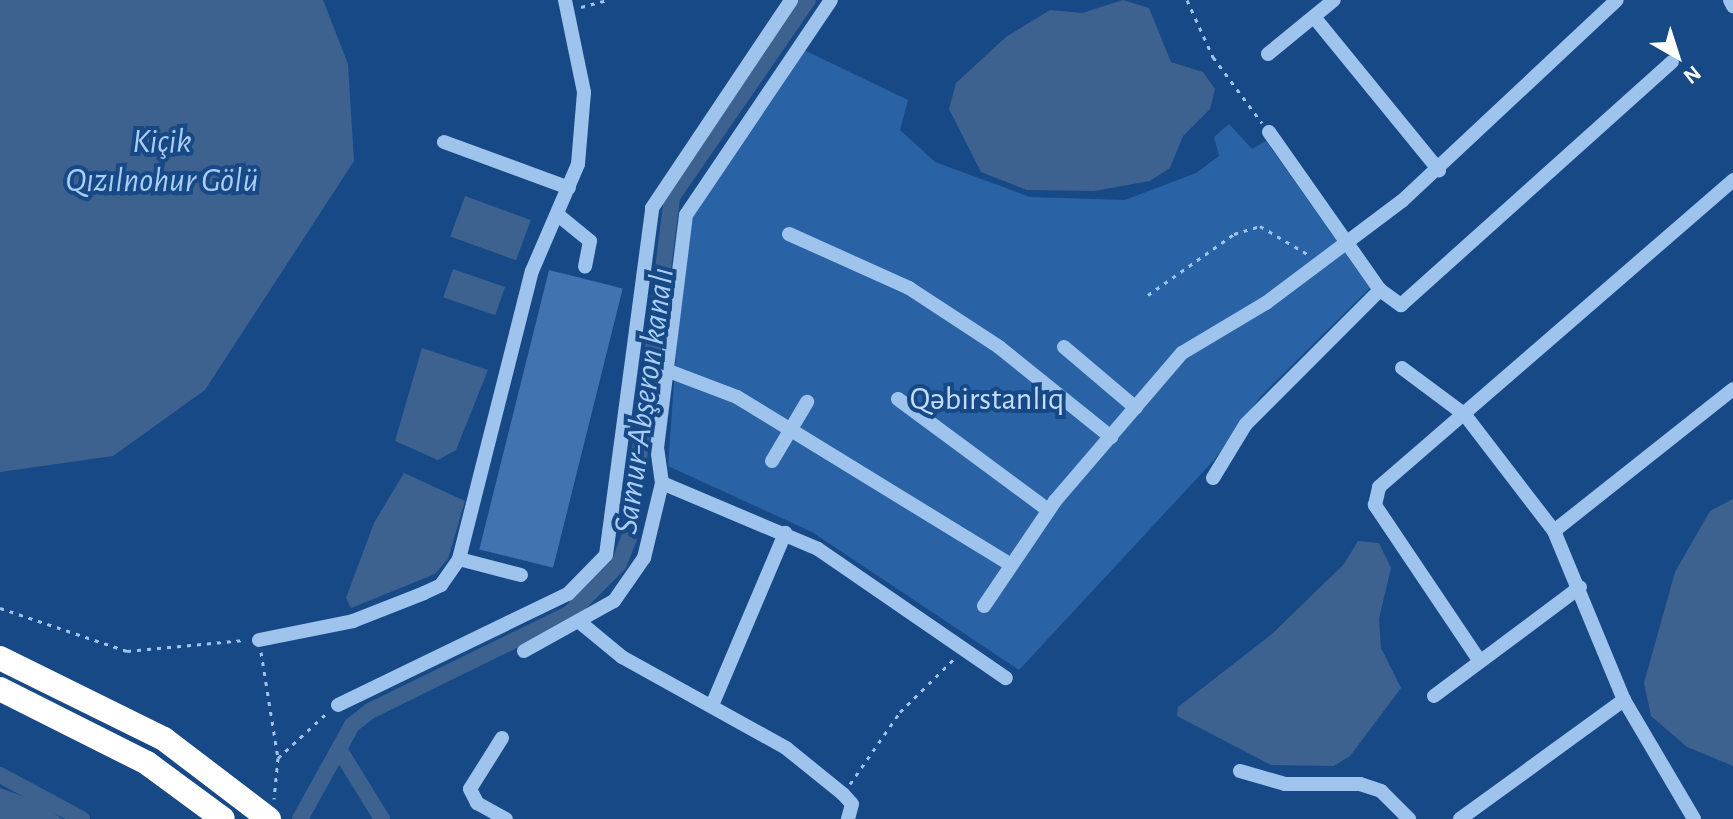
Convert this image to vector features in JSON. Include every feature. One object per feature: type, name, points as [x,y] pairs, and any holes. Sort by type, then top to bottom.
[{"type":"highway","points":[[0,658],[110,708],[228,785],[269,819]]},
{"type":"highway","points":[[0,689],[92,731],[216,814]]},
{"type":"street","points":[[338,705],[568,594],[606,555],[652,208],[791,0]]},
{"type":"street","points":[[524,651],[582,624],[614,601],[644,558],[662,483],[656,466],[686,215],[831,0]]},
{"type":"street","points":[[1268,54],[1334,0]]},
{"type":"street","points":[[984,606],[1008,563],[1048,510],[1182,353],[1317,263],[1439,170],[1617,0]]},
{"type":"street","points":[[1730,0],[1733,6]]},
{"type":"street","points":[[259,640],[353,621],[424,593],[441,585],[459,559],[532,271],[569,188],[584,92],[566,5]]},
{"type":"street","points":[[1314,17],[1439,170]]},
{"type":"street","points":[[1269,132],[1349,240],[1380,290],[1391,302],[1409,302],[1672,62]]},
{"type":"street","points":[[444,142],[569,188]]},
{"type":"street","points":[[1479,660],[1374,498],[1621,271],[1733,180]]},
{"type":"street","points":[[558,215],[590,241],[585,267]]},
{"type":"street","points":[[789,234],[909,288],[999,347],[1111,437]]},
{"type":"street","points":[[1213,478],[1246,424],[1380,290]]},
{"type":"street","points":[[1064,347],[1136,408]]},
{"type":"street","points":[[1402,368],[1465,415],[1554,531],[1580,587],[1624,700],[1694,819]]},
{"type":"street","points":[[666,370],[737,397],[1008,563]]},
{"type":"street","points":[[1554,531],[1733,389]]},
{"type":"street","points":[[898,399],[1048,510]]},
{"type":"street","points":[[772,461],[807,402]]},
{"type":"street","points":[[662,483],[785,533],[967,647],[1006,678]]},
{"type":"street","points":[[713,703],[785,533]]},
{"type":"street","points":[[459,559],[521,575]]},
{"type":"street","points":[[1434,696],[1580,587]]},
{"type":"street","points":[[582,624],[622,657],[713,703],[843,794],[852,804],[848,819]]},
{"type":"street","points":[[1460,819],[1624,700]]},
{"type":"street","points":[[502,738],[470,789],[477,803],[506,819]]},
{"type":"street","points":[[1240,771],[1285,784],[1328,779],[1370,787],[1409,819]]},
{"type":"path","points":[[566,5],[608,0]]},
{"type":"path","points":[[1187,0],[1213,57],[1269,132]]},
{"type":"path","points":[[1148,295],[1234,234],[1260,226],[1317,263]]},
{"type":"path","points":[[0,608],[127,651],[259,640],[278,758],[269,819]]},
{"type":"path","points":[[843,794],[900,712],[967,647]]},
{"type":"path","points":[[278,758],[338,705]]},
{"type":"green space","name":"Qəbirstanlıq","points":[[804,50],[908,100],[900,130],[935,162],[1030,197],[1125,200],[1196,173],[1219,156],[1214,137],[1229,124],[1252,149],[1266,141],[1370,288],[1261,396],[1214,460],[1019,670],[812,532],[668,466],[682,274],[696,204]]},
{"type":"water","name":"Kiçik Qızılnohur Gölü","points":[[0,0],[323,0],[348,64],[354,161],[205,390],[113,456],[0,472]]},
{"type":"water","points":[[1123,0],[1149,8],[1171,62],[1203,72],[1215,89],[1210,109],[1183,136],[1170,168],[1150,181],[1094,191],[1027,190],[981,172],[949,109],[956,83],[1006,37],[1050,10],[1082,13]]},
{"type":"water","points":[[465,196],[531,220],[516,260],[450,236]]},
{"type":"water","points":[[453,269],[505,287],[495,315],[443,297]]},
{"type":"water","points":[[422,348],[488,370],[456,450],[438,460],[395,441]]},
{"type":"water","points":[[404,473],[465,501],[448,559],[435,574],[351,608],[346,598],[374,523]]},
{"type":"water","points":[[1733,499],[1733,766],[1687,747],[1651,716],[1644,683],[1675,572],[1710,511]]},
{"type":"water","points":[[1358,541],[1379,543],[1391,568],[1379,619],[1381,648],[1401,688],[1350,756],[1334,766],[1271,765],[1177,716],[1178,707],[1272,634],[1344,564]]},
{"type":"water","points":[[0,788],[41,803],[62,819],[0,819]]},
{"type":"building","points":[[549,270],[623,288],[553,568],[479,549]]},
{"type":"waterway","name":"Samur-Abşeron kanalı","points":[[300,819],[352,725],[370,711],[570,613],[619,564],[629,538],[672,197],[808,0]]},
{"type":"waterway","points":[[339,749],[382,819]]},
{"type":"waterway","points":[[0,775],[82,819]]}]
